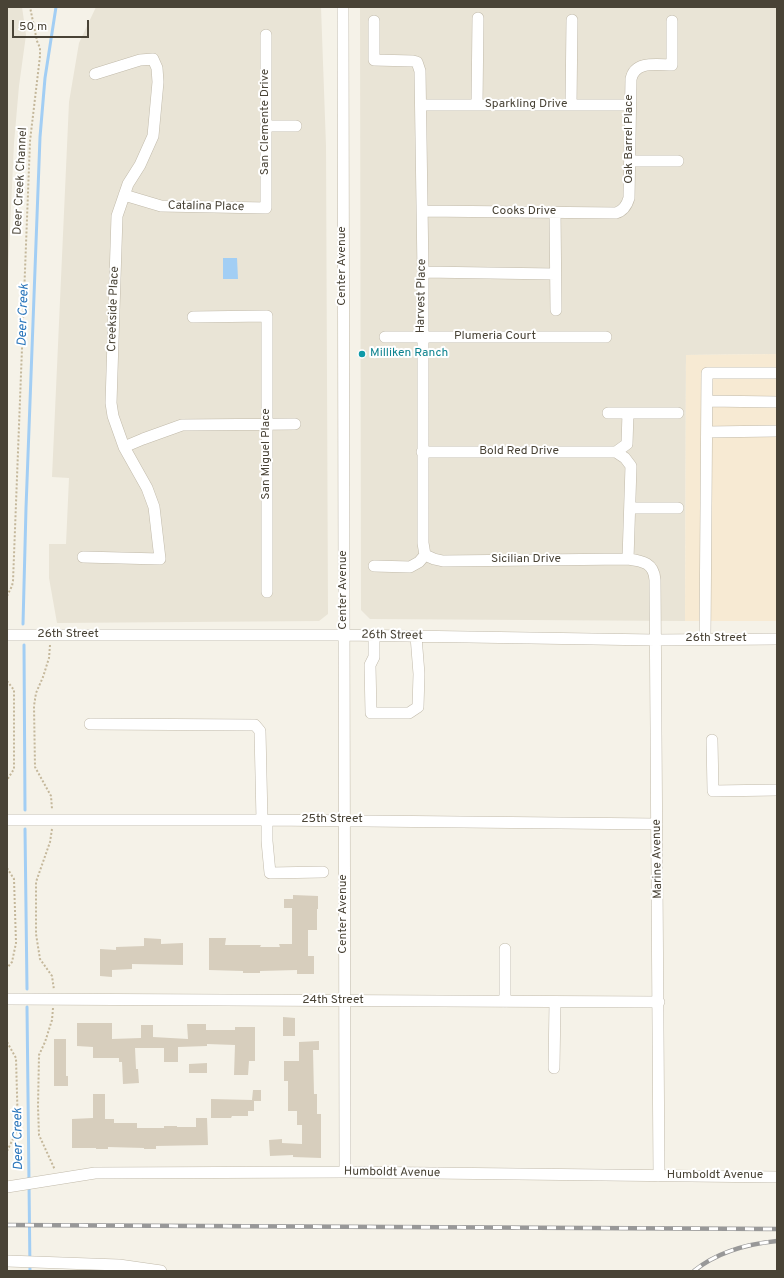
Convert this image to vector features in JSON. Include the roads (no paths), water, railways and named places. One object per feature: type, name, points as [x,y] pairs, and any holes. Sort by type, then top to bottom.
[{"type":"street","name":"Center Avenue","points":[[343,7],[345,1172]]},
{"type":"street","points":[[477,105],[478,18]]},
{"type":"street","points":[[571,105],[572,20]]},
{"type":"street","name":"Oak Barrel Place","points":[[624,208],[630,198],[630,105],[632,73],[640,66],[672,65],[672,21]]},
{"type":"street","name":"Harvest Place","points":[[374,22],[374,60],[417,62],[420,71],[423,272],[422,452],[423,543],[425,555]]},
{"type":"street","name":"San Clemente Drive","points":[[266,35],[266,208]]},
{"type":"street","name":"Creekside Place","points":[[83,557],[160,560],[154,507],[146,488],[124,447],[113,416],[111,403],[117,216],[128,184],[140,165],[153,136],[158,82],[157,68],[153,59],[140,60],[95,74]]},
{"type":"street","name":"Sparkling Drive","points":[[421,105],[630,105]]},
{"type":"street","points":[[266,126],[296,126]]},
{"type":"street","points":[[630,161],[678,160]]},
{"type":"street","name":"Catalina Place","points":[[124,195],[161,206],[266,208]]},
{"type":"street","name":"Cooks Drive","points":[[422,211],[616,213],[620,212],[624,208]]},
{"type":"street","points":[[555,212],[556,310]]},
{"type":"street","points":[[423,272],[555,274]]},
{"type":"street","name":"San Miguel Place","points":[[193,317],[267,316],[267,592]]},
{"type":"street","name":"Plumeria Court","points":[[385,337],[606,336]]},
{"type":"street","points":[[705,639],[707,373],[777,373]]},
{"type":"street","points":[[707,401],[777,402]]},
{"type":"street","points":[[608,413],[678,413]]},
{"type":"street","points":[[628,413],[628,444],[616,452],[625,458],[631,466],[628,559]]},
{"type":"street","points":[[124,447],[182,425],[295,424]]},
{"type":"street","points":[[707,432],[777,431]]},
{"type":"street","name":"Bold Red Drive","points":[[422,452],[616,452]]},
{"type":"street","points":[[630,508],[678,508]]},
{"type":"street","points":[[374,566],[410,566],[419,562],[425,555]]},
{"type":"street","name":"Sicilian Drive","points":[[425,555],[434,559],[443,560],[628,559]]},
{"type":"street","name":"Marine Avenue","points":[[628,559],[648,564],[655,574],[659,1176]]},
{"type":"street","name":"26th Street","points":[[7,635],[344,635],[655,640],[777,639]]},
{"type":"street","points":[[374,636],[374,657],[370,665],[371,714],[409,713],[418,707],[416,636]]},
{"type":"street","points":[[90,724],[255,725],[260,731],[265,820],[270,873],[323,872]]},
{"type":"street","points":[[712,740],[713,791],[777,790]]},
{"type":"street","name":"25th Street","points":[[7,820],[344,820],[657,824]]},
{"type":"street","points":[[505,949],[505,1002]]},
{"type":"street","name":"24th Street","points":[[7,999],[659,1002]]},
{"type":"street","points":[[554,1068],[555,1002]]},
{"type":"street","name":"Humboldt Avenue","points":[[7,1187],[96,1173],[345,1172],[777,1176]]},
{"type":"street","points":[[7,1261],[119,1265],[161,1271]]},
{"type":"water","points":[[223,258],[237,258],[238,279],[223,279]]},
{"type":"waterway","name":"Deer Creek","points":[[23,624],[40,137],[45,78],[56,7]]},
{"type":"waterway","name":"Deer Creek","points":[[24,645],[25,810]]},
{"type":"waterway","name":"Deer Creek","points":[[25,829],[27,989]]},
{"type":"waterway","name":"Deer Creek","points":[[27,1007],[30,1271]]},
{"type":"railway","points":[[7,1225],[777,1229]]},
{"type":"railway","points":[[694,1271],[712,1259],[733,1250],[755,1244],[777,1241]]},
{"type":"place","name":"Milliken Ranch","points":[[362,354]]}]
